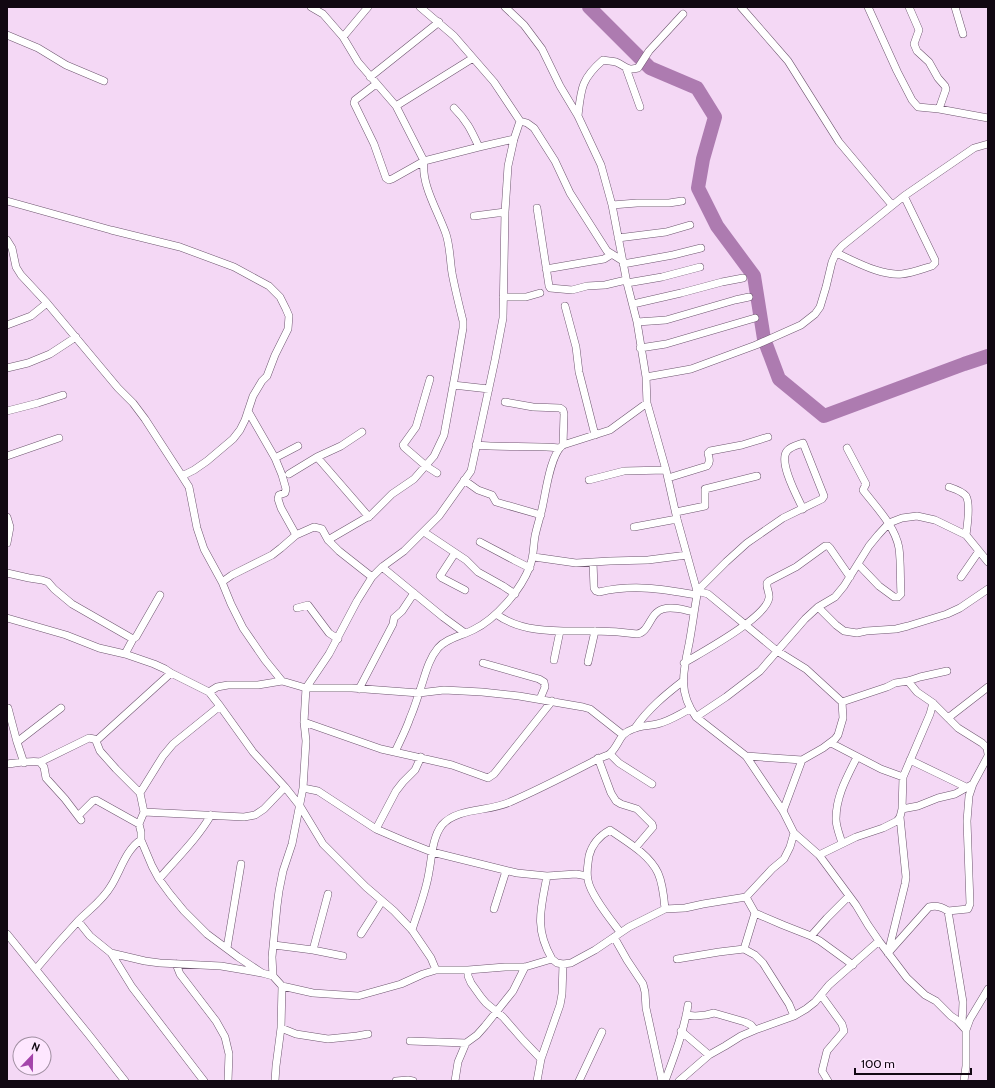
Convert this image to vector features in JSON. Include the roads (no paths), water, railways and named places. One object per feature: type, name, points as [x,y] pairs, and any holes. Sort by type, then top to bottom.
[{"type":"street","points":[[311,7],[323,14],[343,37],[358,62],[396,106],[424,161],[423,169],[425,180],[446,234],[463,321],[444,436],[434,456],[414,479],[392,494],[369,517],[328,540]]},
{"type":"street","points":[[343,37],[368,7]]},
{"type":"street","points":[[420,7],[454,36],[494,82],[520,121],[527,123],[534,128],[555,161],[570,193],[607,251],[623,263],[673,255],[701,248]]},
{"type":"street","points":[[505,7],[524,25],[542,49],[560,86],[578,116],[601,165],[612,206],[626,282],[637,322],[640,348],[646,377],[647,403],[666,470],[676,515],[697,593],[684,663],[683,681],[686,700],[690,709],[696,717],[746,756],[783,811],[794,833],[818,855],[856,905],[879,941],[907,978],[926,995],[936,1001],[964,1028]]},
{"type":"street","points":[[741,7],[788,61],[839,142],[892,205]]},
{"type":"street","points":[[868,7],[912,100],[918,107],[988,118]]},
{"type":"street","points":[[909,7],[919,30],[914,44],[917,51],[929,62],[946,89],[938,109]]},
{"type":"street","points":[[955,7],[963,34]]},
{"type":"street","points":[[578,116],[580,94],[585,80],[594,68],[603,60],[616,62],[626,68],[638,68],[649,51],[684,14]]},
{"type":"street","points":[[370,77],[439,22]]},
{"type":"street","points":[[7,35],[38,48],[66,65],[104,81]]},
{"type":"street","points":[[396,106],[473,58]]},
{"type":"street","points":[[626,68],[640,107]]},
{"type":"street","points":[[376,84],[355,100],[354,103],[374,144],[386,178],[389,180],[424,161],[514,139]]},
{"type":"street","points":[[454,108],[464,118],[479,147]]},
{"type":"street","points":[[273,976],[272,957],[277,906],[283,871],[292,844],[303,788],[306,741],[304,722],[306,688],[338,639],[357,601],[372,577],[382,567],[404,551],[439,516],[471,471],[496,360],[503,318],[505,212],[508,166],[520,121]]},
{"type":"street","points":[[646,377],[691,369],[756,345],[801,325],[815,314],[820,307],[832,262],[836,253],[842,246],[904,196],[974,148],[988,144]]},
{"type":"street","points":[[836,253],[876,270],[890,274],[903,274],[932,266],[935,263],[935,260],[904,196]]},
{"type":"street","points":[[7,201],[111,230],[180,247],[234,267],[269,286],[280,297],[289,316],[288,329],[266,376],[256,389],[240,430],[233,439],[207,461],[182,476]]},
{"type":"street","points":[[612,206],[637,203],[682,201]]},
{"type":"street","points":[[537,208],[549,286],[553,289],[572,290],[587,286],[662,277],[700,267]]},
{"type":"street","points":[[474,216],[505,212]]},
{"type":"street","points":[[618,238],[666,232],[690,225]]},
{"type":"street","points":[[7,240],[12,248],[16,267],[21,275],[137,408],[189,487],[197,528],[204,549],[222,582],[243,628],[265,660],[282,681]]},
{"type":"street","points":[[546,269],[604,259],[612,254]]},
{"type":"street","points":[[633,304],[743,278]]},
{"type":"street","points":[[503,297],[526,297],[540,293]]},
{"type":"street","points":[[637,322],[666,320],[749,297]]},
{"type":"street","points":[[7,325],[31,316],[47,303]]},
{"type":"street","points":[[565,306],[576,347],[579,372],[595,435]]},
{"type":"street","points":[[640,348],[666,344],[755,318]]},
{"type":"street","points":[[7,368],[28,363],[50,354],[76,337]]},
{"type":"street","points":[[430,380],[416,427],[403,445],[426,466],[437,473]]},
{"type":"street","points":[[453,385],[489,389]]},
{"type":"street","points":[[7,411],[63,395]]},
{"type":"street","points":[[396,752],[409,721],[427,669],[438,648],[444,642],[475,629],[496,614],[515,594],[530,568],[534,557],[535,536],[547,484],[556,454],[561,447],[564,414],[563,410],[560,408],[533,407],[505,402]]},
{"type":"street","points":[[476,445],[492,447],[561,447],[610,430],[647,403]]},
{"type":"street","points":[[248,411],[275,458],[286,486],[285,492],[279,495],[278,500],[296,535]]},
{"type":"street","points":[[289,474],[317,457],[341,446],[362,432]]},
{"type":"street","points":[[668,478],[707,466],[709,464],[708,453],[710,451],[742,445],[768,437]]},
{"type":"street","points":[[7,456],[59,438]]},
{"type":"street","points":[[697,593],[726,562],[747,543],[783,518],[803,509],[822,499],[824,496],[803,443],[790,448],[785,452],[784,459],[787,474],[803,509]]},
{"type":"street","points":[[275,458],[298,446]]},
{"type":"street","points":[[847,448],[866,484],[863,490],[889,523],[899,546],[901,594],[898,597],[894,597],[879,586],[858,564]]},
{"type":"street","points":[[317,457],[369,517]]},
{"type":"street","points":[[589,480],[624,471],[666,470]]},
{"type":"street","points":[[634,527],[705,506],[705,489],[757,476]]},
{"type":"street","points":[[464,480],[478,490],[492,495],[496,502],[541,515]]},
{"type":"street","points":[[949,487],[961,492],[968,501],[966,535]]},
{"type":"street","points":[[696,717],[726,697],[760,671],[805,619],[818,607],[835,597],[850,577],[869,546],[889,523],[902,518],[917,516],[935,520],[966,535],[988,562]]},
{"type":"street","points":[[7,517],[10,527],[7,543]]},
{"type":"street","points":[[222,582],[232,575],[272,555],[296,535],[308,529],[317,527],[322,530],[328,540],[339,551],[372,577]]},
{"type":"street","points":[[424,532],[466,560],[478,572],[504,586],[515,594]]},
{"type":"street","points":[[480,542],[530,568]]},
{"type":"street","points":[[684,663],[746,625],[764,608],[769,598],[766,586],[769,581],[796,567],[825,546],[830,548],[850,577]]},
{"type":"street","points":[[961,577],[979,551]]},
{"type":"street","points":[[455,554],[440,576],[465,590]]},
{"type":"street","points":[[534,557],[576,563],[610,560],[648,560],[687,555]]},
{"type":"street","points":[[593,562],[594,588],[599,592],[620,588],[642,587],[708,594],[777,651],[806,669],[842,702],[843,718],[838,735],[831,743],[802,760],[746,756]]},
{"type":"street","points":[[382,567],[465,633]]},
{"type":"street","points":[[7,572],[48,582],[72,604],[133,639]]},
{"type":"street","points":[[818,607],[844,631],[857,633],[896,629],[946,614],[960,608],[988,589]]},
{"type":"street","points":[[359,689],[393,624],[394,618],[402,611],[414,593]]},
{"type":"street","points":[[125,654],[160,595]]},
{"type":"street","points":[[297,608],[308,605],[329,633],[338,639]]},
{"type":"street","points":[[496,614],[522,626],[560,631],[595,631],[637,634],[644,630],[657,611],[674,608],[694,612]]},
{"type":"street","points":[[7,618],[66,635],[98,648],[125,654],[154,664],[209,692],[253,752],[300,806],[323,844],[412,930],[431,958],[436,970]]},
{"type":"street","points":[[554,660],[560,631]]},
{"type":"street","points":[[588,662],[595,631]]},
{"type":"street","points":[[483,663],[539,679],[544,682],[545,687],[540,699]]},
{"type":"street","points":[[842,702],[895,683],[947,671]]},
{"type":"street","points":[[96,741],[171,673]]},
{"type":"street","points":[[209,692],[217,687],[228,685],[258,685],[282,681],[306,688],[359,689],[419,693],[444,690],[482,692],[583,706],[590,709],[623,735]]},
{"type":"street","points":[[412,930],[429,872],[432,852],[441,826],[456,815],[481,809],[495,808],[508,804],[542,788],[598,758],[610,754],[623,735],[634,728],[651,708],[683,681]]},
{"type":"street","points":[[888,953],[929,907],[935,906],[948,911],[968,909],[970,904],[967,821],[970,786],[988,755],[987,748],[982,743],[958,728],[933,703],[917,692],[908,681]]},
{"type":"street","points":[[948,718],[988,687]]},
{"type":"street","points":[[304,722],[381,749],[452,765],[488,778],[494,774],[552,701]]},
{"type":"street","points":[[888,953],[906,877],[900,817],[902,809],[903,777],[930,714],[933,703]]},
{"type":"street","points":[[140,793],[163,756],[173,744],[220,706]]},
{"type":"street","points":[[8,708],[24,763]]},
{"type":"street","points":[[17,742],[61,708]]},
{"type":"street","points":[[634,728],[657,724],[690,709]]},
{"type":"street","points":[[7,764],[34,761],[40,762],[89,738],[94,739],[100,751],[140,793],[144,812],[139,824],[141,840],[159,879],[170,894],[207,934],[262,973]]},
{"type":"street","points":[[831,743],[881,769],[903,777]]},
{"type":"street","points":[[610,754],[619,763],[652,784]]},
{"type":"street","points":[[376,829],[396,791],[415,770],[421,757]]},
{"type":"street","points":[[842,843],[836,820],[837,806],[843,785],[857,757]]},
{"type":"street","points":[[598,758],[611,794],[616,801],[637,809],[652,824],[653,827],[636,848]]},
{"type":"street","points":[[783,811],[802,760]]},
{"type":"street","points":[[910,760],[970,786]]},
{"type":"street","points":[[40,762],[44,767],[46,778],[65,799],[79,818],[93,801],[96,800],[139,824]]},
{"type":"street","points":[[902,809],[918,806],[938,798],[955,794],[970,786]]},
{"type":"street","points":[[144,812],[244,817],[255,815],[264,809],[285,787]]},
{"type":"street","points":[[303,788],[318,791],[376,829],[432,852],[484,864],[506,871],[547,876],[576,874],[587,876]]},
{"type":"street","points":[[159,879],[193,841],[211,815]]},
{"type":"street","points":[[818,855],[842,843],[871,831],[883,828],[897,821],[900,817]]},
{"type":"street","points":[[620,932],[590,888],[587,876],[587,866],[593,844],[604,833],[610,830],[636,848],[654,867],[662,887],[665,909]]},
{"type":"street","points":[[547,876],[540,918],[544,941],[552,959],[558,963],[571,963],[595,950],[620,932],[665,909],[685,908],[746,897],[784,858],[790,847],[794,833]]},
{"type":"street","points":[[36,969],[78,921],[100,901],[111,887],[130,850],[141,840]]},
{"type":"street","points":[[227,948],[241,864]]},
{"type":"street","points":[[494,909],[506,871]]},
{"type":"street","points":[[313,950],[328,894]]},
{"type":"street","points":[[811,936],[849,896]]},
{"type":"street","points":[[746,897],[755,912],[811,936],[853,966]]},
{"type":"street","points":[[362,934],[382,901]]},
{"type":"street","points":[[948,911],[963,1002],[966,1066],[964,1081]]},
{"type":"street","points":[[744,949],[755,912]]},
{"type":"street","points":[[78,921],[90,936],[111,953],[132,987],[204,1081]]},
{"type":"street","points":[[7,934],[125,1081]]},
{"type":"street","points":[[614,937],[643,984],[647,1014],[662,1081]]},
{"type":"street","points":[[679,1081],[709,1055],[741,1036],[806,1010],[879,941]]},
{"type":"street","points":[[274,945],[313,950],[343,956]]},
{"type":"street","points":[[677,960],[744,949],[755,955],[763,963],[789,1004],[794,1016]]},
{"type":"street","points":[[111,953],[145,961],[221,966],[262,973],[273,976],[282,986],[313,993],[358,996],[402,984],[436,970],[525,967],[552,959]]},
{"type":"street","points":[[176,964],[180,974],[216,1021],[225,1037],[229,1054],[228,1081]]},
{"type":"street","points":[[537,1081],[541,1059],[560,1005],[563,964]]},
{"type":"street","points":[[410,1041],[466,1042],[477,1035],[513,991],[525,967]]},
{"type":"street","points":[[468,970],[468,976],[475,990],[486,1003],[503,1017],[541,1059]]},
{"type":"street","points":[[275,1081],[281,1028],[282,986]]},
{"type":"street","points":[[964,1028],[988,989]]},
{"type":"street","points":[[821,995],[842,1024],[844,1031],[827,1051],[822,1071],[828,1081]]},
{"type":"street","points":[[665,1081],[679,1043],[688,1005]]},
{"type":"street","points":[[686,1015],[695,1016],[714,1013],[745,1022],[751,1025],[755,1030]]},
{"type":"street","points":[[281,1028],[296,1034],[328,1038],[368,1034]]},
{"type":"street","points":[[681,1031],[709,1055]]},
{"type":"street","points":[[579,1081],[602,1032]]},
{"type":"street","points":[[455,1081],[458,1062],[466,1042]]},
{"type":"street","points":[[396,1081],[413,1081]]},
{"type":"waterway","points":[[589,7],[650,68],[697,88],[715,117],[703,159],[698,188],[717,226],[754,276],[764,339],[779,379],[824,416],[988,356]]}]
